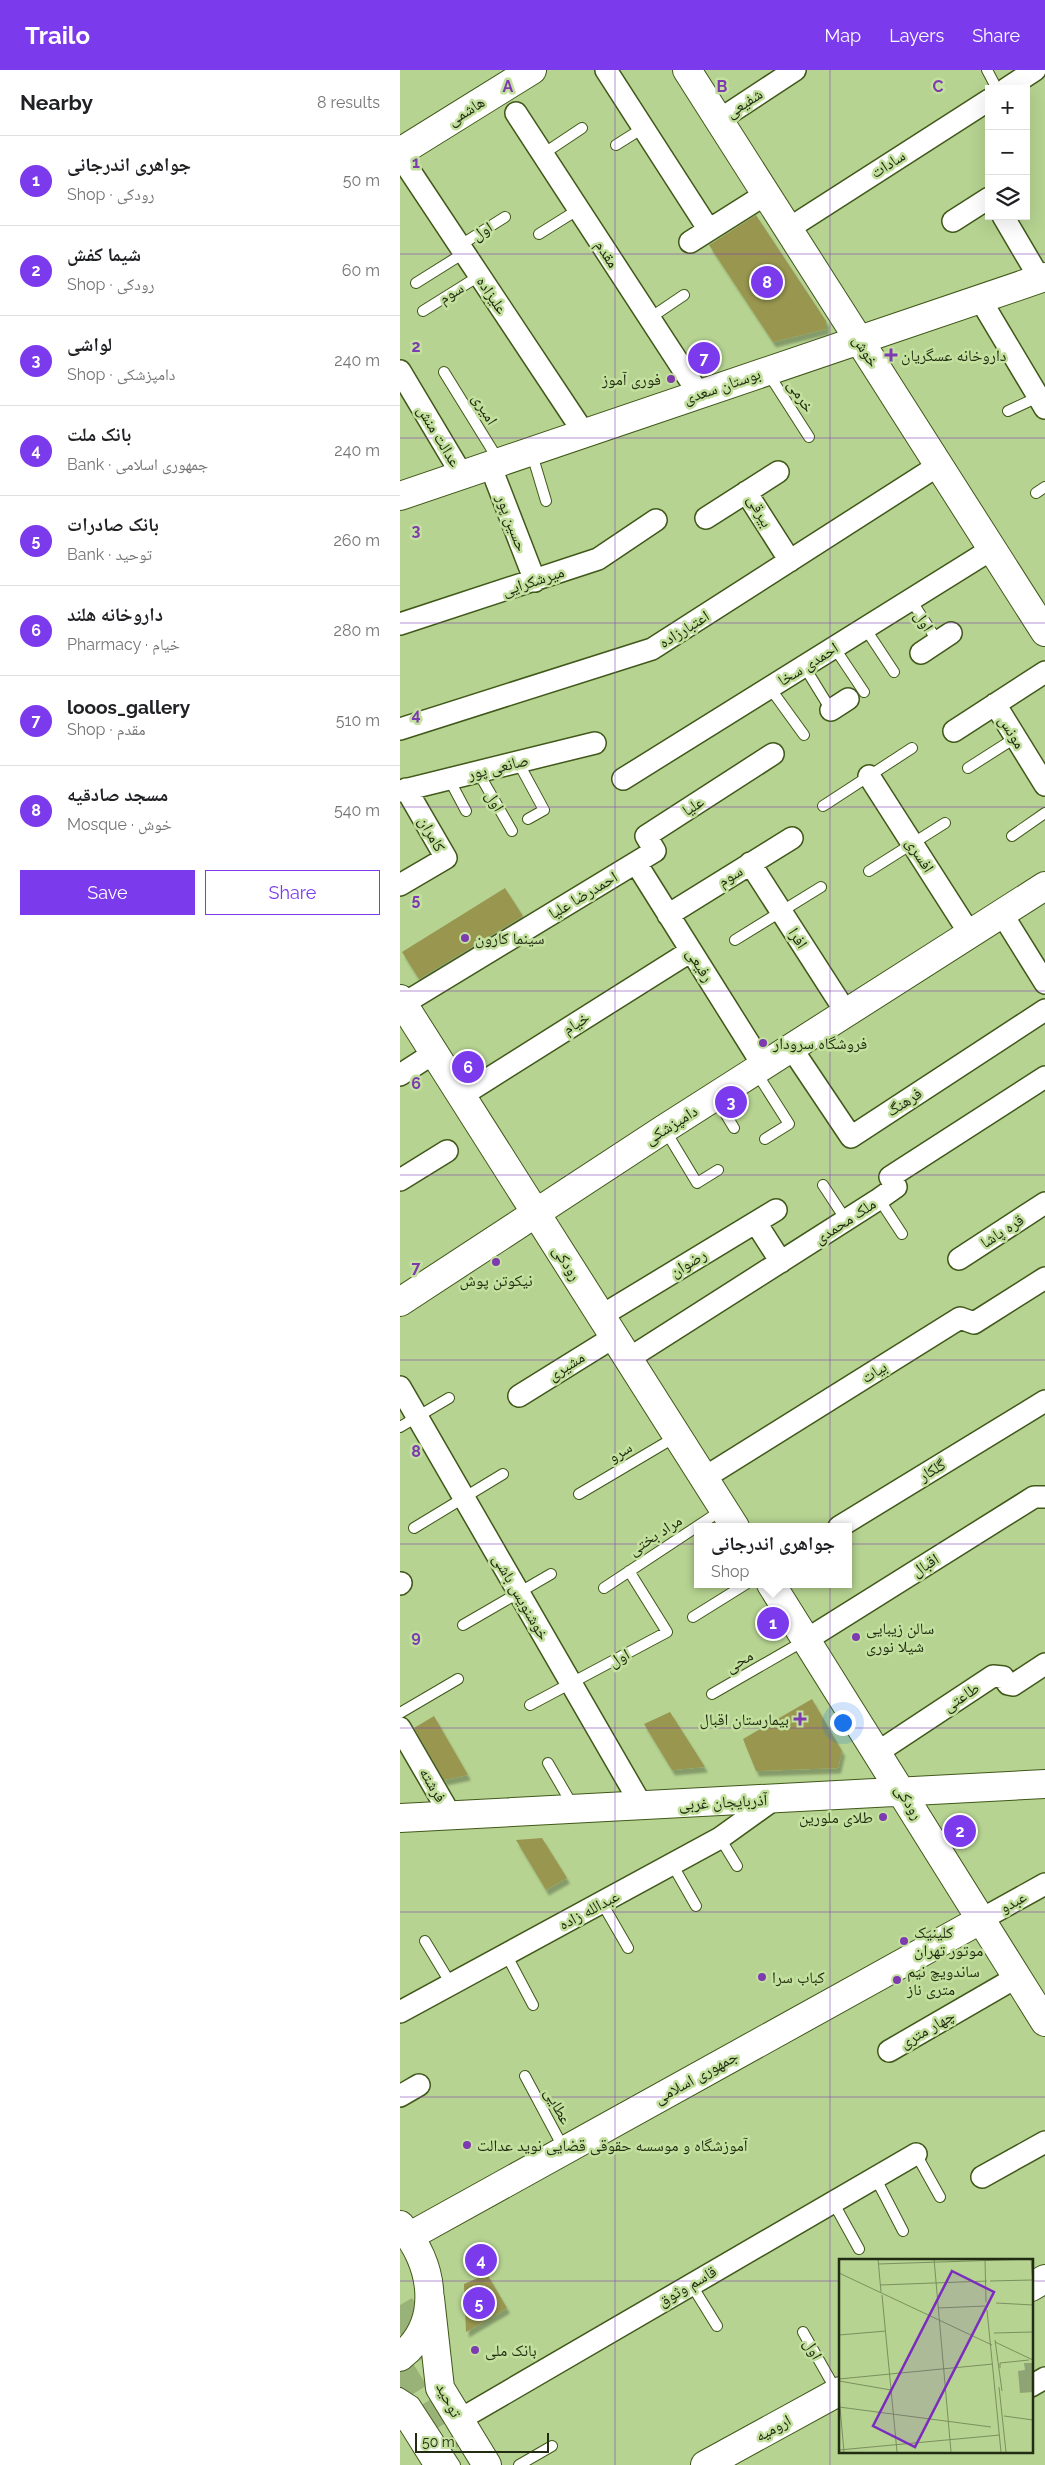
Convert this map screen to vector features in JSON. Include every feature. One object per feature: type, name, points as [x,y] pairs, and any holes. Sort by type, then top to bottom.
[{"type":"main road","name":"هاشمی","points":[[400,154],[532,70]]},
{"type":"main road","name":"خوش","points":[[687,70],[992,549],[1043,625]]},
{"type":"main road","name":"بوستان سعدی","points":[[400,496],[1042,278]]},
{"type":"main road","name":"دامپزشکی","points":[[400,1302],[664,1129],[716,1098],[1045,886]]},
{"type":"main road","name":"رودکی","points":[[402,1002],[729,1518]]},
{"type":"main road","name":"رودکی","points":[[774,1588],[878,1752],[1045,2022]]},
{"type":"main road","name":"آذربایجان غربی","points":[[400,1818],[773,1800],[1045,1784]]},
{"type":"main road","name":"جمهوری اسلامی","points":[[405,2230],[564,2150],[982,1919]]},
{"type":"main road","name":"توحید","points":[[405,2230],[423,2259],[428,2278],[440,2388],[450,2415],[487,2465]]},
{"type":"main road","points":[[1032,2286],[1045,2279]]},
{"type":"main road","points":[[400,2357],[417,2341],[424,2326],[430,2298]]},
{"type":"main road","name":"ارومیه","points":[[705,2465],[839,2392]]},
{"type":"main road","points":[[400,2410],[412,2422],[439,2464]]},
{"type":"street","points":[[606,70],[709,230]]},
{"type":"street","name":"شفیعی","points":[[718,120],[796,70]]},
{"type":"street","points":[[1012,85],[1035,70]]},
{"type":"street","name":"سادات","points":[[788,229],[985,103]]},
{"type":"street","name":"مقدم","points":[[516,113],[699,394]]},
{"type":"street","name":"علیزاده","points":[[400,154],[584,433]]},
{"type":"street","points":[[690,242],[766,194]]},
{"type":"street","points":[[953,221],[985,201]]},
{"type":"street","points":[[1006,220],[1042,278]]},
{"type":"street","points":[[980,299],[1042,403]]},
{"type":"street","name":"عدالت منش","points":[[400,371],[462,475]]},
{"type":"street","name":"حسین پور","points":[[495,464],[535,581]]},
{"type":"street","name":"اعتبارزاده","points":[[400,729],[652,649],[939,465]]},
{"type":"street","name":"بیرقی","points":[[778,472],[746,492],[790,561]]},
{"type":"street","points":[[706,518],[746,492]]},
{"type":"street","name":"میرشکرایی","points":[[400,624],[598,559],[656,520]]},
{"type":"street","name":"احمدی سخا","points":[[623,780],[992,549]]},
{"type":"street","name":"مونس","points":[[1042,774],[1015,738],[995,704],[1045,672]]},
{"type":"street","points":[[954,731],[995,704]]},
{"type":"street","name":"صانعی پور","points":[[403,790],[595,744]]},
{"type":"street","name":"علیا","points":[[636,863],[655,851],[646,836],[773,754]]},
{"type":"street","name":"افسری","points":[[869,776],[970,934]]},
{"type":"street","name":"کامران","points":[[400,885],[446,858],[403,790]]},
{"type":"street","name":"سوم","points":[[668,915],[792,838]]},
{"type":"street","name":"رفیعی","points":[[636,863],[691,951],[760,1069]]},
{"type":"street","name":"احمدرضا علیا","points":[[402,1002],[636,863]]},
{"type":"street","name":"افرا","points":[[750,863],[847,1014]]},
{"type":"street","points":[[1002,914],[1045,983]]},
{"type":"street","name":"خیام","points":[[461,1096],[691,951]]},
{"type":"street","name":"فرهنگ","points":[[792,1049],[851,1137],[1045,1010]]},
{"type":"street","points":[[400,1075],[434,1053]]},
{"type":"street","name":"ملک محمدی","points":[[614,1337],[781,1262],[896,1187],[890,1176],[1045,1077]]},
{"type":"street","points":[[400,1180],[447,1151]]},
{"type":"street","name":"قره پاشا","points":[[959,1259],[1045,1203]]},
{"type":"street","name":"رضوان","points":[[614,1337],[756,1223],[776,1210]]},
{"type":"street","points":[[756,1223],[781,1262]]},
{"type":"street","name":"بیات","points":[[704,1478],[960,1318],[974,1323],[1045,1278]]},
{"type":"street","name":"مشیری","points":[[519,1396],[614,1337]]},
{"type":"street","name":"خوشنویس باشی","points":[[400,1388],[408,1422],[464,1498],[642,1806]]},
{"type":"street","name":"گلکار","points":[[847,1523],[1045,1401]]},
{"type":"street","name":"اقبال","points":[[806,1640],[1034,1497],[1045,1497]]},
{"type":"street","name":"طاعتی","points":[[878,1752],[993,1676],[1003,1677],[1008,1684],[1013,1685],[1045,1664]]},
{"type":"street","name":"فرشته","points":[[400,1728],[451,1816]]},
{"type":"street","name":"عبدالله زاده","points":[[400,2012],[720,1838],[773,1800]]},
{"type":"street","name":"عبدو","points":[[982,1919],[1045,1884]]},
{"type":"street","name":"چهار متری","points":[[890,2051],[1017,1977]]},
{"type":"street","points":[[400,2096],[419,2086]]},
{"type":"street","points":[[982,2177],[1045,2142]]},
{"type":"street","name":"قاسم وثوق","points":[[450,2415],[691,2283],[916,2154]]},
{"type":"street","points":[[1032,2385],[1045,2378]]},
{"type":"lane","points":[[986,70],[994,85]]},
{"type":"lane","points":[[543,154],[582,128]]},
{"type":"lane","points":[[616,145],[643,128]]},
{"type":"lane","points":[[539,234],[579,209]]},
{"type":"lane","name":"اول","points":[[416,283],[506,217]]},
{"type":"lane","name":"سوم","points":[[423,311],[479,276]]},
{"type":"lane","points":[[650,318],[684,295]]},
{"type":"lane","name":"خرمی","points":[[767,371],[809,437]]},
{"type":"lane","name":"امیری","points":[[444,372],[495,464]]},
{"type":"lane","points":[[1008,411],[1042,403]]},
{"type":"lane","points":[[531,451],[546,501]]},
{"type":"lane","name":"اول","points":[[911,600],[936,642]]},
{"type":"lane","points":[[865,628],[894,672]]},
{"type":"lane","points":[[804,666],[848,701],[834,648]]},
{"type":"lane","points":[[770,688],[804,735]]},
{"type":"lane","points":[[968,768],[1015,738]]},
{"type":"lane","points":[[823,806],[912,748]]},
{"type":"lane","points":[[518,762],[544,810],[528,820]]},
{"type":"lane","name":"اول","points":[[478,772],[512,831]]},
{"type":"lane","points":[[449,779],[466,811]]},
{"type":"lane","points":[[1012,836],[1045,813]]},
{"type":"lane","points":[[869,872],[945,823]]},
{"type":"lane","points":[[735,940],[821,887]]},
{"type":"lane","points":[[760,1069],[789,1124],[765,1139]]},
{"type":"lane","points":[[716,1098],[734,1128]]},
{"type":"lane","points":[[664,1129],[697,1183],[718,1170]]},
{"type":"lane","points":[[823,1185],[846,1220]]},
{"type":"lane","points":[[879,1199],[902,1234]]},
{"type":"lane","points":[[408,1422],[449,1398]]},
{"type":"lane","name":"سرو","points":[[579,1494],[677,1436]]},
{"type":"lane","points":[[414,1528],[504,1474]]},
{"type":"lane","name":"مراد بختی","points":[[604,1588],[629,1570],[694,1536]]},
{"type":"lane","name":"اول","points":[[530,1705],[667,1632],[629,1570]]},
{"type":"lane","points":[[463,1625],[552,1574]]},
{"type":"lane","points":[[694,1618],[740,1588]]},
{"type":"lane","name":"محی","points":[[712,1694],[806,1640]]},
{"type":"lane","points":[[400,1713],[458,1679]]},
{"type":"lane","points":[[548,1763],[574,1810]]},
{"type":"lane","points":[[720,1838],[736,1866]]},
{"type":"lane","points":[[672,1864],[696,1906]]},
{"type":"lane","points":[[602,1903],[628,1948]]},
{"type":"lane","points":[[425,1941],[451,1984]]},
{"type":"lane","points":[[506,1954],[534,2004]]},
{"type":"lane","name":"عطایی","points":[[525,2076],[564,2150]]},
{"type":"lane","points":[[916,2154],[940,2197]]},
{"type":"lane","points":[[875,2177],[903,2231]]},
{"type":"lane","points":[[833,2202],[859,2249]]},
{"type":"lane","points":[[691,2283],[716,2326]]},
{"type":"lane","points":[[424,2326],[433,2391],[450,2415]]},
{"type":"lane","name":"اول","points":[[803,2332],[839,2392]]},
{"type":"lane","points":[[400,2393],[414,2402],[439,2464]]},
{"type":"lane","points":[[519,2465],[552,2446]]},
{"type":"building","points":[[756,215],[826,321],[826,329],[773,342],[709,245]]},
{"type":"building","name":"سینما کارون","points":[[505,888],[523,916],[419,979],[402,952]]},
{"type":"building","name":"بیمارستان اقبال","points":[[812,1699],[842,1751],[838,1768],[756,1771],[743,1739]]},
{"type":"building","points":[[670,1712],[705,1767],[672,1770],[644,1724]]},
{"type":"building","points":[[434,1716],[468,1775],[444,1780],[414,1728]]},
{"type":"building","points":[[542,1838],[567,1878],[546,1890],[516,1840]]},
{"type":"building","points":[[487,2274],[507,2308],[466,2332],[464,2284]]},
{"type":"tunnel","points":[[400,2305],[429,2355]]},
{"type":"tunnel","points":[[400,2369],[451,2451]]},
{"type":"place","name":"مسجد صادقیه","points":[[767,282]]},
{"type":"place","name":"داروخانه عسگریان","points":[[891,355]]},
{"type":"place","name":"looos_gallery","points":[[704,358]]},
{"type":"place","name":"فوری آموز","points":[[671,379]]},
{"type":"place","name":"سینما کارون","points":[[465,938]]},
{"type":"place","name":"فروشگاه سرودار","points":[[763,1043]]},
{"type":"place","name":"داروخانه هلند","points":[[468,1067]]},
{"type":"place","name":"لواشی","points":[[731,1102]]},
{"type":"place","name":"نیکوتن پوش","points":[[496,1262]]},
{"type":"place","name":"جواهری اندرجانی","points":[[773,1623]]},
{"type":"place","name":"سالن زیبایی شیلا نوری","points":[[856,1637]]},
{"type":"place","name":"بیمارستان اقبال","points":[[800,1719]]},
{"type":"place","name":"طلای ملورین","points":[[883,1817]]},
{"type":"place","name":"شیما کفش","points":[[960,1831]]},
{"type":"place","name":"کلینیک موتور تهران","points":[[904,1941]]},
{"type":"place","name":"کباب سرا","points":[[762,1977]]},
{"type":"place","name":"ساندویچ نیم متری ناز","points":[[897,1980]]},
{"type":"place","name":"آموزشگاه و موسسه حقوقی قضایی نوید عدالت","points":[[467,2145]]},
{"type":"place","name":"بانک ملت","points":[[481,2260]]},
{"type":"place","name":"بانک صادرات","points":[[479,2303]]},
{"type":"place","name":"بانک ملی","points":[[475,2350]]}]
